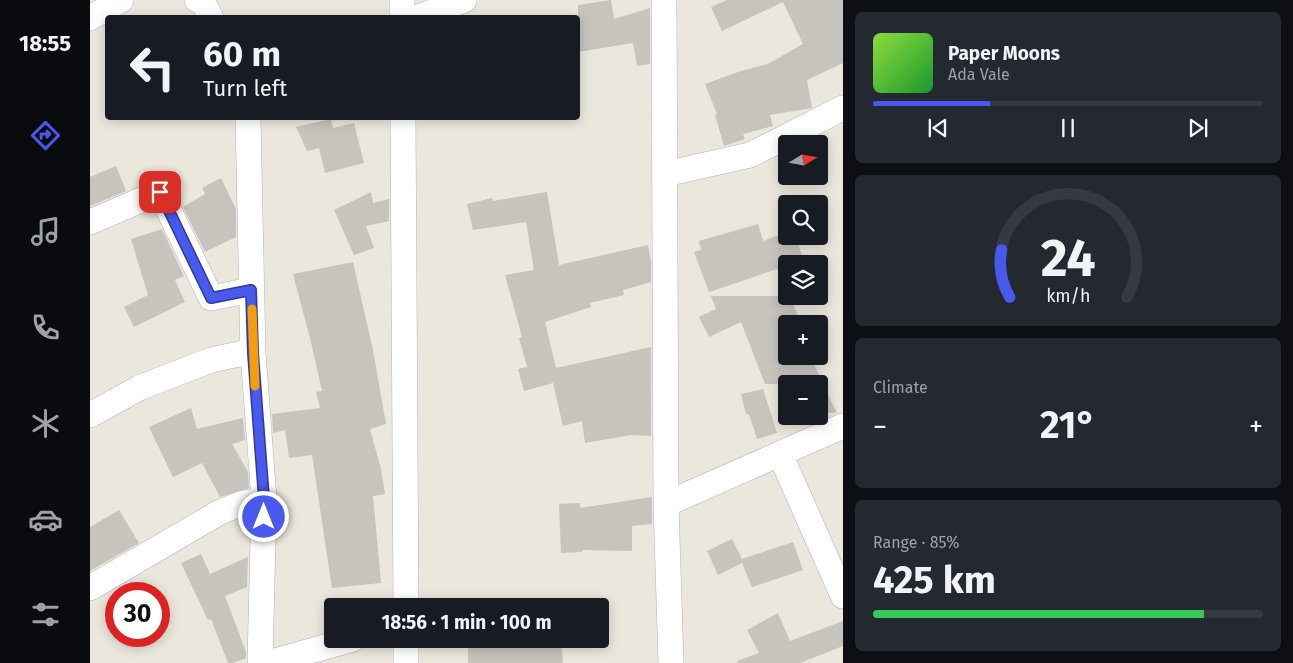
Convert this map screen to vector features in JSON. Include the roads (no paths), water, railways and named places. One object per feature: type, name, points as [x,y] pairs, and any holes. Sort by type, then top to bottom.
[{"type":"street","points":[[90,18],[122,0]]},
{"type":"street","points":[[197,0],[202,2],[209,15]]},
{"type":"street","points":[[402,0],[402,15]]},
{"type":"street","points":[[424,15],[464,0]]},
{"type":"street","points":[[664,0],[666,504],[671,663]]},
{"type":"street","points":[[665,174],[750,155],[843,108]]},
{"type":"street","points":[[248,120],[253,351],[264,499],[260,663]]},
{"type":"street","points":[[403,120],[406,598]]},
{"type":"street","points":[[90,222],[160,192],[211,298],[251,290]]},
{"type":"street","points":[[90,415],[139,388],[211,360],[253,351]]},
{"type":"street","points":[[666,504],[843,426]]},
{"type":"street","points":[[780,454],[843,596]]},
{"type":"street","points":[[90,588],[220,512],[240,504],[264,499]]},
{"type":"street","points":[[268,663],[324,647]]},
{"type":"street","points":[[406,648],[406,663]]}]
